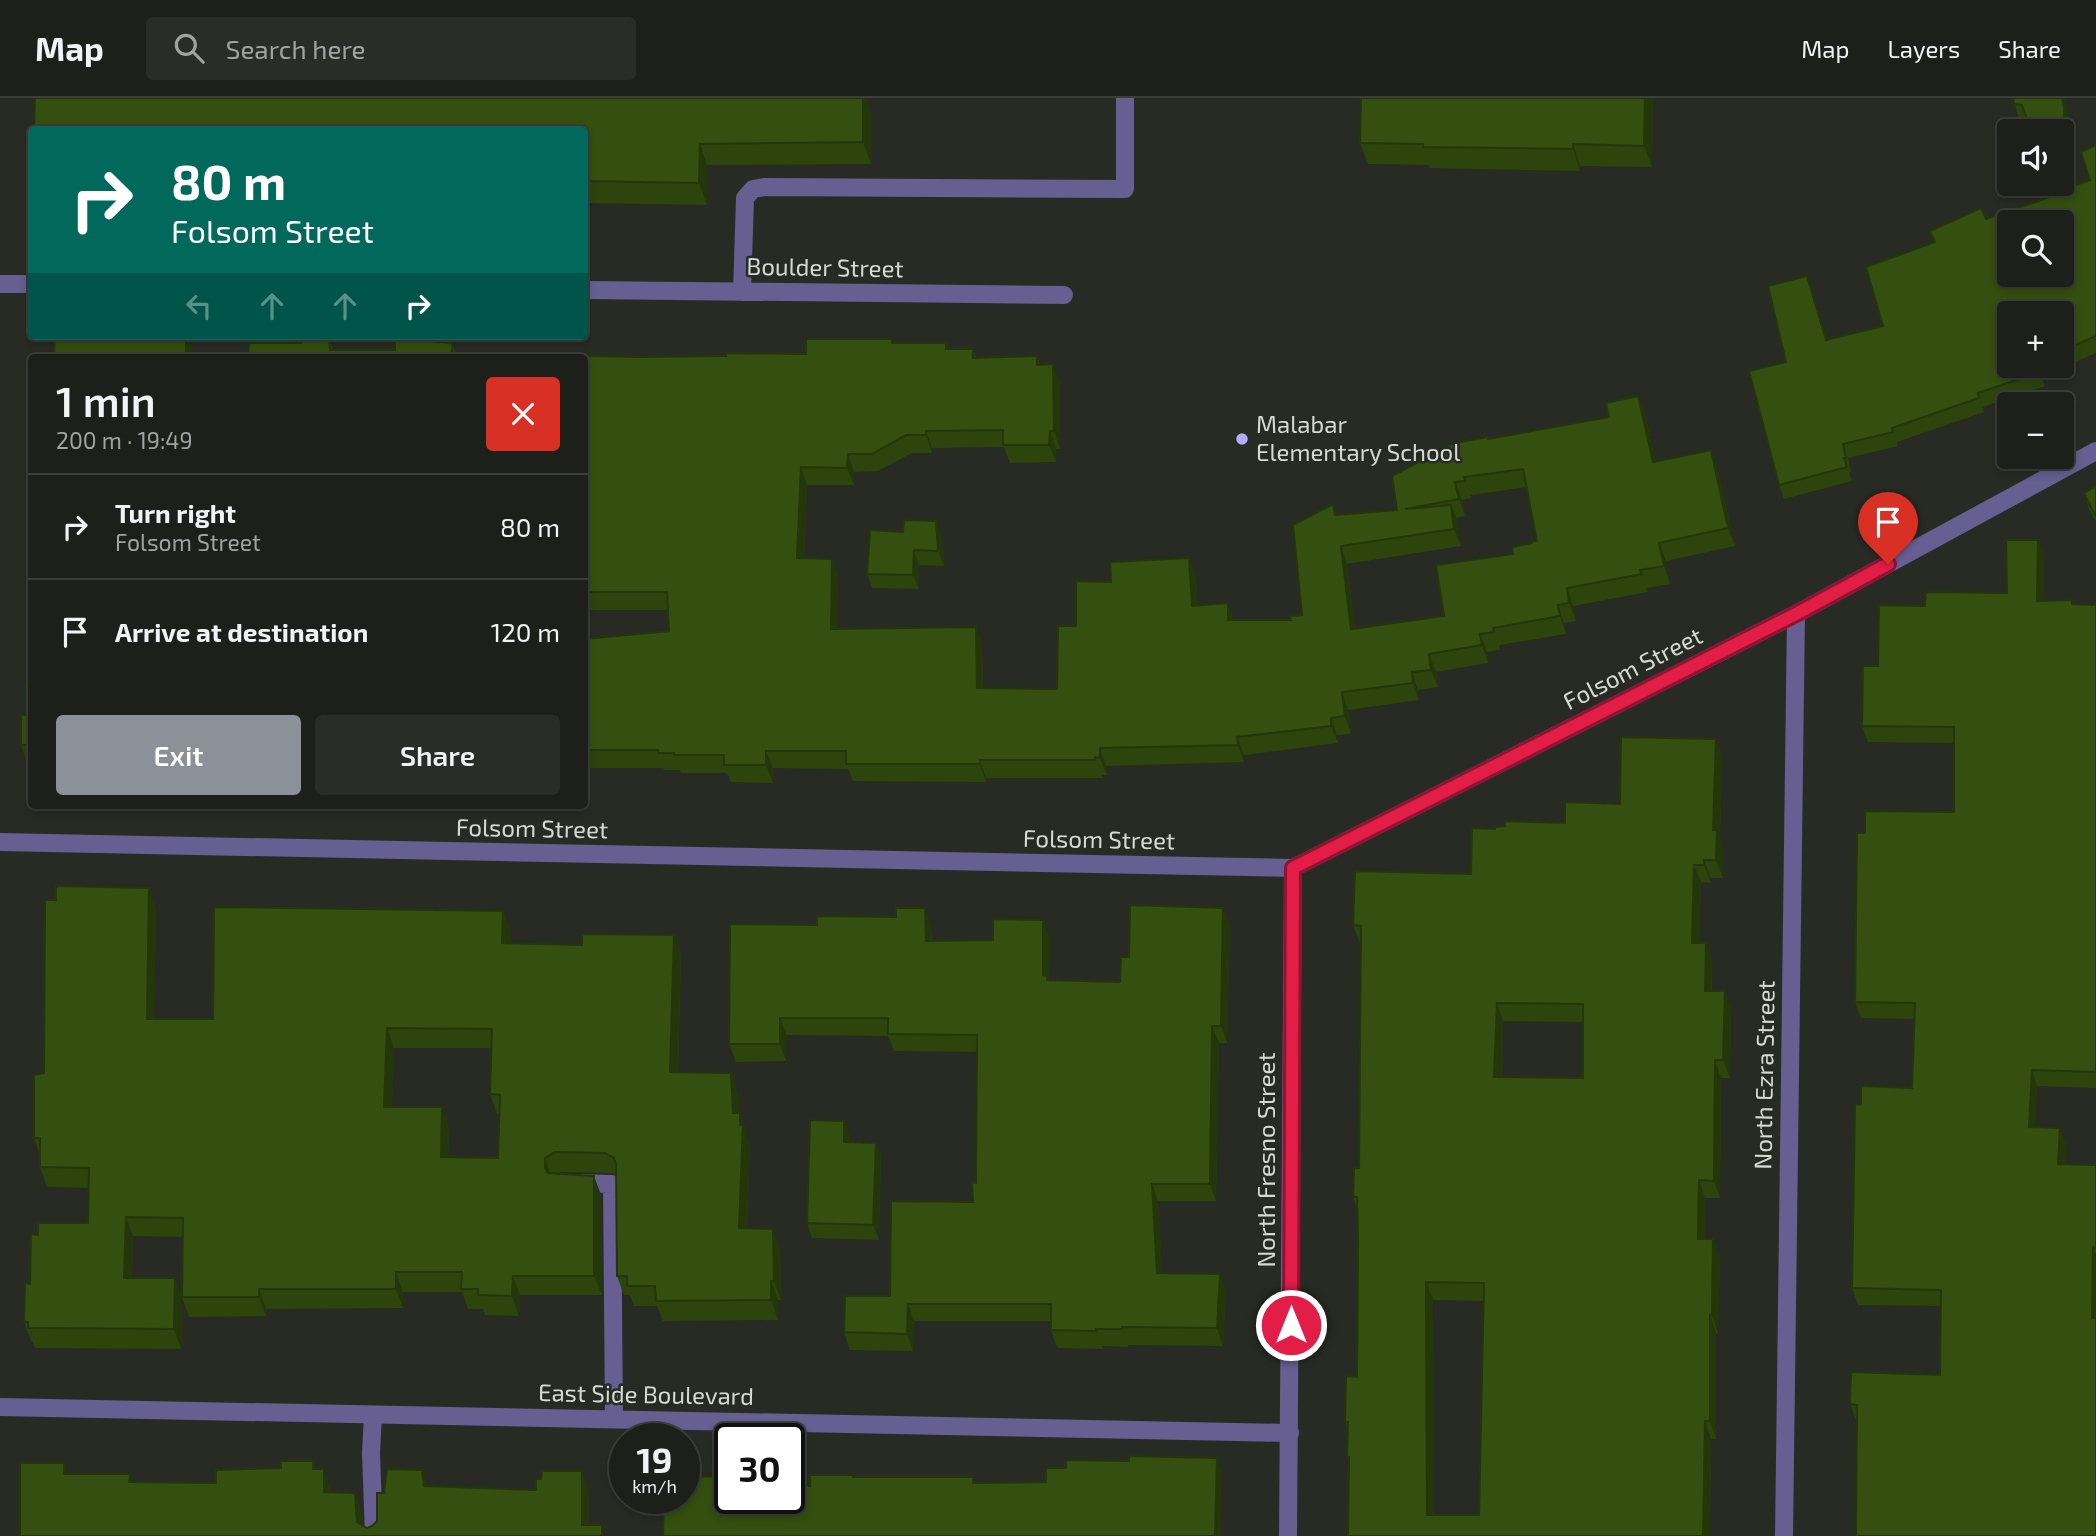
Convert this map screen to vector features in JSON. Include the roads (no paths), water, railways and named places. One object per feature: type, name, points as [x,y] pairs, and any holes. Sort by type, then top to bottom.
[{"type":"street","points":[[742,292],[745,198],[753,189],[1125,189],[1125,98]]},
{"type":"street","points":[[0,284],[28,284]]},
{"type":"street","name":"Boulder Street","points":[[588,290],[1064,295]]},
{"type":"street","name":"Folsom Street","points":[[0,842],[1293,868],[1796,614],[2096,451]]},
{"type":"street","name":"North Ezra Street","points":[[1784,1536],[1796,614]]},
{"type":"street","name":"North Fresno Street","points":[[1289,1536],[1293,868]]},
{"type":"street","points":[[562,1183],[612,1184],[614,1419]]},
{"type":"street","name":"East Side Boulevard","points":[[0,1408],[1290,1433]]},
{"type":"street","points":[[373,1415],[371,1453],[374,1536]]},
{"type":"place","name":"Malabar Elementary School","points":[[1242,439]]}]
